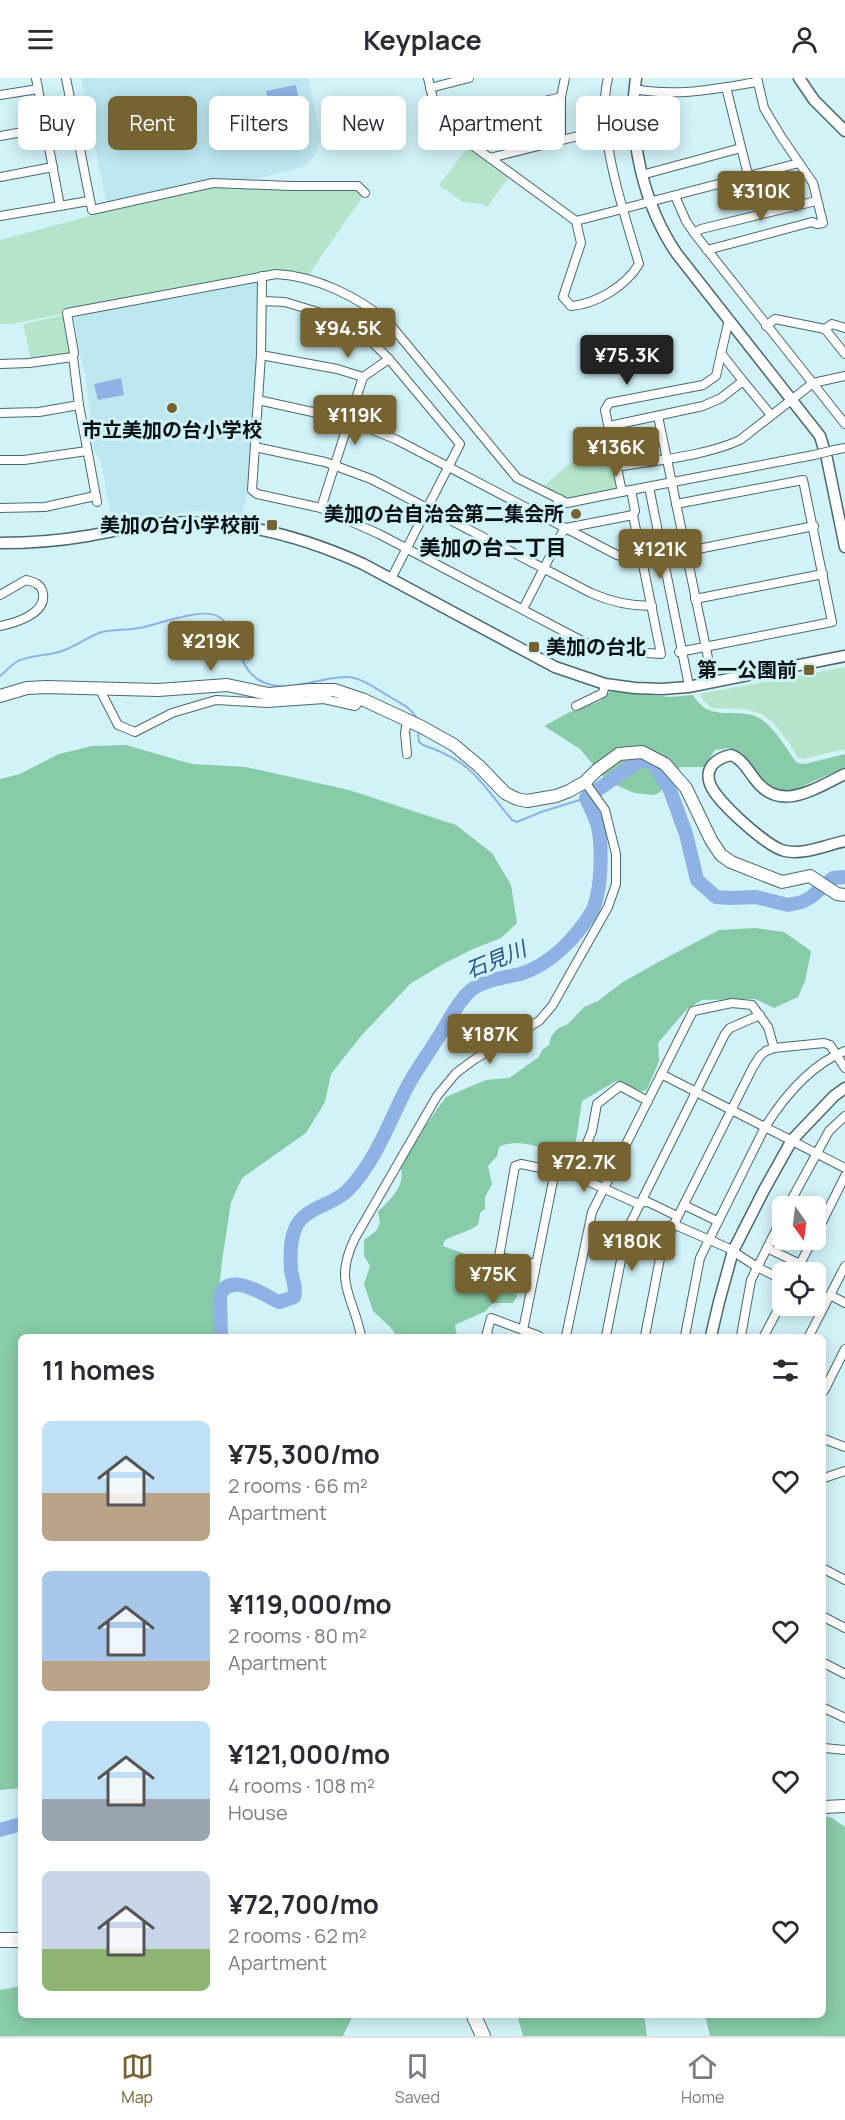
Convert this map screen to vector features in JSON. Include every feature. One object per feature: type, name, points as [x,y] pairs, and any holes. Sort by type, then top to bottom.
[{"type":"highway","points":[[0,1940],[18,1940]]},
{"type":"highway","points":[[475,2018],[483,2036]]},
{"type":"main road","points":[[0,696],[27,688],[158,690],[227,686],[269,694],[334,690],[364,700],[414,723],[454,746],[479,766],[505,794],[527,801],[556,796],[585,782],[619,754],[642,752],[665,765],[686,788],[711,840],[722,855],[731,862],[782,882],[810,876],[837,894],[845,895]]},
{"type":"main road","points":[[826,1807],[845,1806]]},
{"type":"street","points":[[36,78],[39,96]]},
{"type":"street","points":[[66,78],[92,210],[213,183],[358,186],[365,193]]},
{"type":"street","points":[[428,78],[432,96]]},
{"type":"street","points":[[430,88],[469,78]]},
{"type":"street","points":[[561,96],[565,78]]},
{"type":"street","points":[[607,96],[608,78]]},
{"type":"street","points":[[799,78],[814,100],[845,130]]},
{"type":"street","points":[[707,250],[812,222],[817,225],[823,223],[813,183],[764,108],[757,80],[675,94],[635,84],[633,131],[651,203],[667,239],[820,436],[845,547]]},
{"type":"street","points":[[726,87],[748,175]]},
{"type":"street","points":[[0,95],[38,89]]},
{"type":"street","points":[[0,136],[18,133]]},
{"type":"street","points":[[649,172],[741,148]]},
{"type":"street","points":[[50,150],[60,206]]},
{"type":"street","points":[[479,150],[576,220],[581,243],[563,297],[571,306],[582,305],[617,287],[634,273],[639,264],[622,210],[610,150]]},
{"type":"street","points":[[490,158],[520,150]]},
{"type":"street","points":[[576,220],[651,203],[799,163]]},
{"type":"street","points":[[0,177],[53,167]]},
{"type":"street","points":[[675,196],[694,233],[845,424]]},
{"type":"street","points":[[0,216],[89,201]]},
{"type":"street","points":[[694,233],[734,220],[816,201]]},
{"type":"street","points":[[0,508],[45,507],[96,499],[79,405],[67,313],[262,276],[288,275],[336,290],[362,302],[377,313],[389,323],[517,478],[567,503],[845,448]]},
{"type":"street","points":[[262,276],[261,355],[252,490],[257,494],[321,508],[379,534],[584,642],[618,651],[663,654],[633,515],[635,512],[626,491],[605,410],[609,403],[703,385],[716,376],[729,319]]},
{"type":"street","points":[[262,301],[285,302],[334,317],[363,333],[388,358],[460,444],[391,579]]},
{"type":"street","points":[[766,326],[775,319],[825,329],[845,354]]},
{"type":"street","points":[[825,329],[832,324],[845,328]]},
{"type":"street","points":[[721,353],[771,415]]},
{"type":"street","points":[[261,355],[318,365],[363,377]]},
{"type":"street","points":[[0,364],[73,357]]},
{"type":"street","points":[[321,508],[363,377],[388,358]]},
{"type":"street","points":[[743,381],[713,403],[614,425],[623,466],[729,445],[740,440],[813,383],[845,376]]},
{"type":"street","points":[[258,400],[349,420],[397,440],[617,555],[642,560],[814,526]]},
{"type":"street","points":[[0,413],[39,412],[79,405]]},
{"type":"street","points":[[658,416],[713,682]]},
{"type":"street","points":[[255,447],[282,451],[335,465],[371,478],[543,569],[604,598],[636,606],[652,606]]},
{"type":"street","points":[[0,460],[34,459],[87,451]]},
{"type":"street","points":[[676,504],[803,480],[832,622],[681,652]]},
{"type":"street","points":[[649,487],[688,681]]},
{"type":"street","points":[[548,519],[560,499]]},
{"type":"street","points":[[523,609],[566,528],[633,515]]},
{"type":"street","points":[[0,543],[63,540],[155,524],[198,523],[244,526],[294,537],[332,550],[391,579],[555,667],[605,684],[662,689],[713,682],[845,656]]},
{"type":"street","points":[[695,599],[823,574]]},
{"type":"street","points":[[0,595],[26,580],[42,588],[44,597],[42,606],[34,612],[23,619],[0,626]]},
{"type":"street","points":[[576,706],[603,693],[605,684]]},
{"type":"street","points":[[99,688],[118,725],[135,732],[172,713],[216,700],[267,703],[316,699],[335,700],[355,706],[357,704],[339,697],[334,690]]},
{"type":"street","points":[[407,754],[405,733],[414,723]]},
{"type":"street","points":[[845,774],[799,795],[784,798],[761,789],[742,761],[731,755],[716,760],[708,774],[709,783],[718,796],[767,843],[785,851],[799,852],[845,841]]},
{"type":"street","points":[[360,1334],[345,1290],[346,1261],[350,1248],[437,1096],[456,1073],[475,1059],[539,1021],[552,1006],[608,908],[616,884],[615,854],[605,810],[585,782]]},
{"type":"street","points":[[566,1334],[592,1212],[693,1011],[741,1002],[752,1005],[768,1027],[774,1048]]},
{"type":"street","points":[[606,1334],[627,1230],[726,1034],[730,1028],[760,1015]]},
{"type":"street","points":[[645,1334],[662,1248],[760,1056],[774,1048],[824,1044],[841,1053],[845,1068]]},
{"type":"street","points":[[685,1334],[700,1258],[765,1127],[777,1108],[799,1083],[841,1053]]},
{"type":"street","points":[[661,1074],[845,1168]]},
{"type":"street","points":[[574,1174],[592,1131],[597,1104],[620,1086],[648,1101]]},
{"type":"street","points":[[711,1334],[733,1251],[792,1140],[834,1096],[845,1088]]},
{"type":"street","points":[[793,1196],[829,1131],[845,1116]]},
{"type":"street","points":[[537,1264],[500,1257],[515,1166],[520,1164],[574,1174],[636,1203],[648,1202],[675,1220],[772,1274]]},
{"type":"street","points":[[523,1330],[555,1171]]},
{"type":"street","points":[[826,1214],[845,1176]]},
{"type":"street","points":[[684,1205],[717,1221]]},
{"type":"street","points":[[741,1334],[751,1280],[772,1238]]},
{"type":"street","points":[[767,1248],[800,1264],[807,1250]]},
{"type":"street","points":[[810,1334],[845,1266]]},
{"type":"street","points":[[828,1299],[845,1303]]},
{"type":"street","points":[[765,1334],[775,1316]]},
{"type":"street","points":[[486,1334],[491,1318],[534,1334]]},
{"type":"street","points":[[826,1387],[845,1349]]},
{"type":"street","points":[[826,1440],[845,1447]]},
{"type":"street","points":[[826,1477],[845,1471]]},
{"type":"street","points":[[826,1570],[845,1580]]},
{"type":"street","points":[[826,1618],[845,1628]]},
{"type":"street","points":[[826,1664],[845,1674]]},
{"type":"street","points":[[826,1709],[845,1718]]},
{"type":"street","points":[[826,1748],[845,1750]]},
{"type":"shaded area","points":[[81,78],[308,78],[321,139],[314,157],[303,167],[109,215],[96,150],[96,96],[85,96]]},
{"type":"shaded area","name":"市立美加の台小学校","points":[[258,280],[253,445],[249,488],[241,515],[195,511],[112,521],[101,462],[94,451],[85,372],[79,352],[74,316]]},
{"type":"green space","points":[[466,150],[472,150],[510,176],[487,207],[483,204],[463,202],[439,185]]},
{"type":"green space","points":[[213,183],[358,186],[365,193],[305,280],[288,275],[11,324],[0,324],[0,240]]},
{"type":"green space","points":[[65,315],[71,353],[31,359],[23,324]]},
{"type":"green space","points":[[607,436],[618,488],[616,491],[568,500],[542,487],[580,455],[594,448]]},
{"type":"green space","points":[[845,667],[845,749],[803,759],[798,758],[772,721],[761,714],[746,709],[712,708],[700,694]]},
{"type":"green space","points":[[611,691],[669,697],[693,695],[700,704],[716,712],[752,715],[761,719],[776,734],[797,763],[805,764],[845,754],[845,767],[793,793],[780,793],[769,788],[746,759],[729,748],[715,750],[704,767],[680,767],[660,792],[654,795],[634,793],[607,781],[580,749],[544,726],[568,713],[600,701]]},
{"type":"green space","points":[[126,745],[192,764],[246,767],[349,790],[456,825],[492,853],[511,885],[517,923],[501,938],[443,964],[410,984],[361,1036],[331,1074],[325,1102],[306,1133],[242,1178],[231,1202],[214,1334],[18,1334],[18,1788],[0,1790],[0,779],[20,774],[59,754],[92,746]]},
{"type":"green space","points":[[755,928],[784,932],[811,951],[805,981],[798,997],[774,1008],[755,999],[702,1000],[687,1009],[658,1043],[659,1061],[647,1090],[642,1091],[616,1081],[582,1101],[574,1153],[565,1154],[519,1143],[499,1147],[497,1156],[488,1166],[492,1184],[485,1197],[485,1209],[480,1213],[478,1225],[445,1240],[443,1246],[476,1258],[509,1265],[510,1277],[517,1296],[513,1303],[492,1303],[486,1311],[455,1325],[457,1334],[396,1334],[373,1311],[364,1284],[370,1266],[364,1256],[364,1240],[376,1231],[380,1223],[378,1212],[393,1197],[400,1185],[402,1172],[400,1165],[408,1150],[446,1097],[486,1080],[509,1078],[539,1057],[542,1050],[549,1045],[557,1029],[568,1024],[584,1007],[598,1001],[623,982],[719,930]]},
{"type":"green space","points":[[826,1816],[832,1818],[845,1827],[845,2036],[710,2036],[706,2018],[826,2018]]},
{"type":"green space","points":[[18,1987],[18,2018],[352,2018],[343,2036],[0,2036],[0,1990]]},
{"type":"green space","points":[[518,2018],[644,2018],[647,2036],[523,2036]]},
{"type":"water","points":[[296,85],[298,96],[267,96],[266,91]]},
{"type":"water","points":[[121,378],[124,395],[98,400],[94,384]]},
{"type":"waterway","points":[[0,676],[18,661],[62,651],[104,631],[139,628],[180,617],[212,614],[219,617],[232,632],[244,664],[259,680],[272,685],[292,686],[335,678],[359,679],[405,706],[417,719]]},
{"type":"waterway","points":[[418,731],[419,742],[465,766],[512,820],[517,822],[586,798]]},
{"type":"waterway","name":"石見川","points":[[221,1334],[220,1295],[225,1288],[231,1285],[248,1287],[279,1302],[294,1297],[291,1249],[295,1229],[311,1211],[335,1200],[358,1179],[380,1143],[413,1076],[464,997],[480,985],[520,974],[542,964],[561,950],[585,923],[595,905],[601,856],[597,823],[586,798],[640,760],[653,763],[670,790],[686,834],[697,880],[716,897],[756,897],[788,905],[811,897],[833,878],[845,877]]},
{"type":"waterway","name":"石見川","points":[[0,1830],[18,1825]]},
{"type":"place","name":"市立美加の台小学校","points":[[172,408]]},
{"type":"place","name":"美加の台自治会第二集会所","points":[[576,514]]},
{"type":"place","name":"美加の台小学校前","points":[[272,525]]},
{"type":"place","name":"美加の台北","points":[[534,647]]},
{"type":"place","name":"第一公園前","points":[[809,670]]},
{"type":"district","name":"美加の台二丁目","points":[[493,548]]}]
